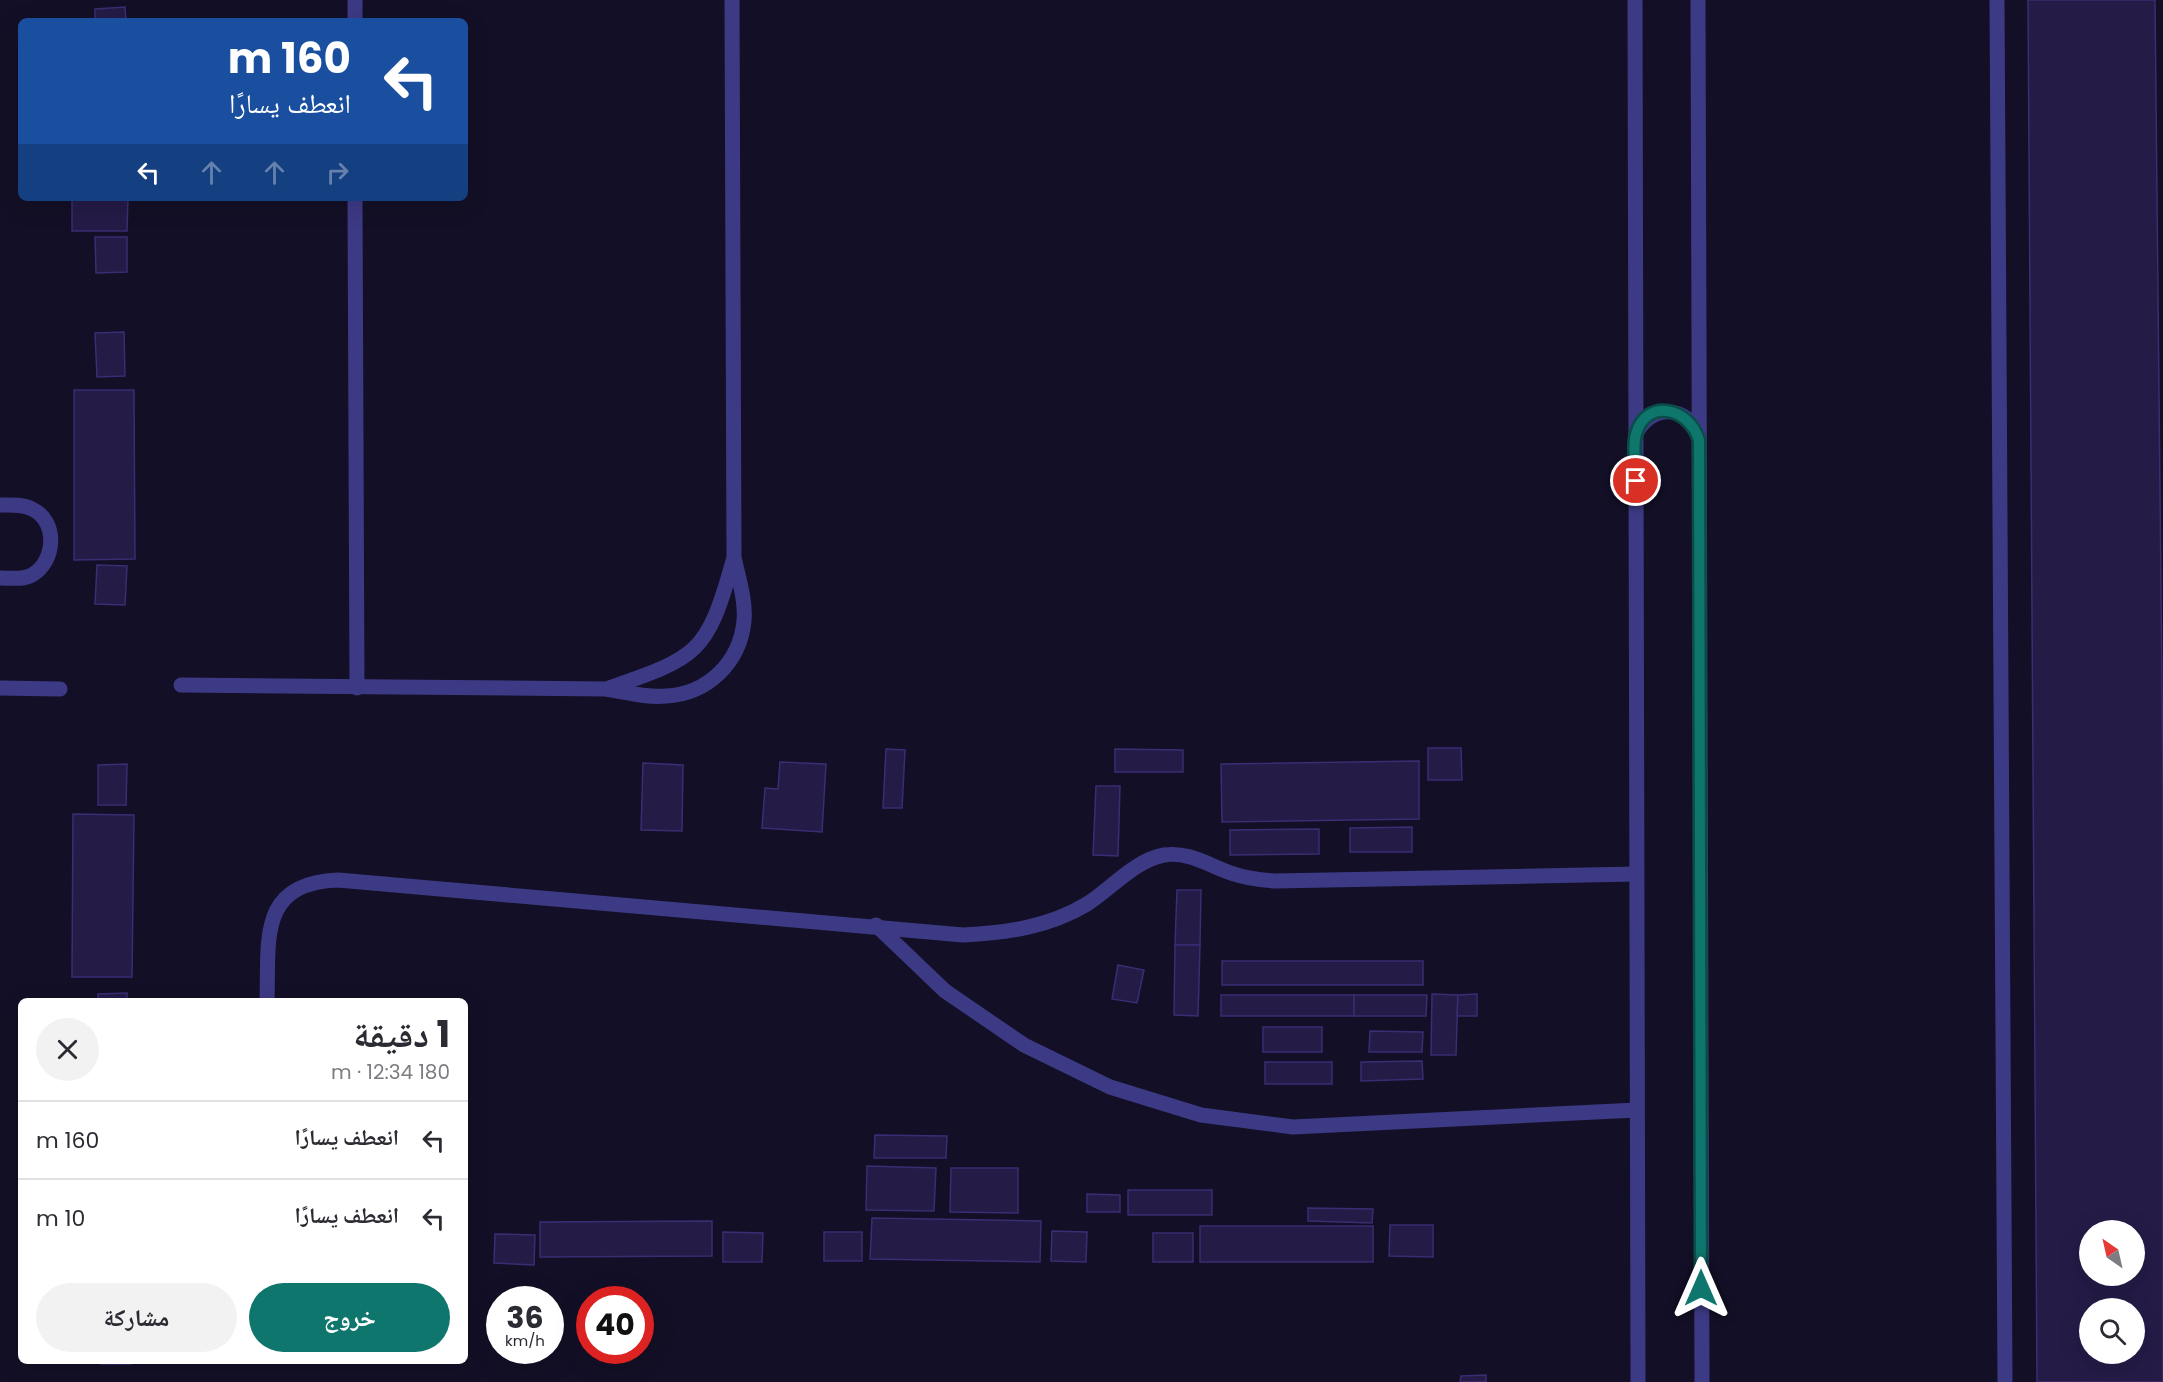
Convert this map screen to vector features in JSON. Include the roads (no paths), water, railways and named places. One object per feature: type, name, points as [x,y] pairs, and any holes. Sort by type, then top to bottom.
[{"type":"street","points":[[355,0],[355,18]]},
{"type":"street","points":[[181,685],[606,689],[664,697],[689,693],[711,681],[728,665],[740,643],[744,618],[734,557],[732,0]]},
{"type":"street","points":[[1624,1382],[1638,1374],[1635,0]]},
{"type":"street","points":[[1698,0],[1702,1382]]},
{"type":"street","points":[[1997,0],[2005,1382]]},
{"type":"street","points":[[355,201],[357,688]]},
{"type":"street","points":[[1636,435],[1641,423],[1651,415],[1663,410],[1676,412],[1688,418],[1696,428],[1699,440]]},
{"type":"street","points":[[0,505],[26,506],[34,509],[46,521],[51,538],[48,557],[38,571],[22,578],[0,578]]},
{"type":"street","points":[[606,689],[662,671],[692,651],[714,622],[734,557]]},
{"type":"street","points":[[0,688],[60,689]]},
{"type":"street","points":[[267,998],[269,938],[274,913],[289,892],[312,881],[338,880],[876,925],[963,935],[1005,933],[1046,923],[1085,905],[1140,864],[1164,855],[1190,856],[1234,874],[1275,880],[1636,874]]},
{"type":"street","points":[[876,925],[945,991],[1024,1045],[1110,1087],[1201,1115],[1293,1127],[1637,1110]]}]
